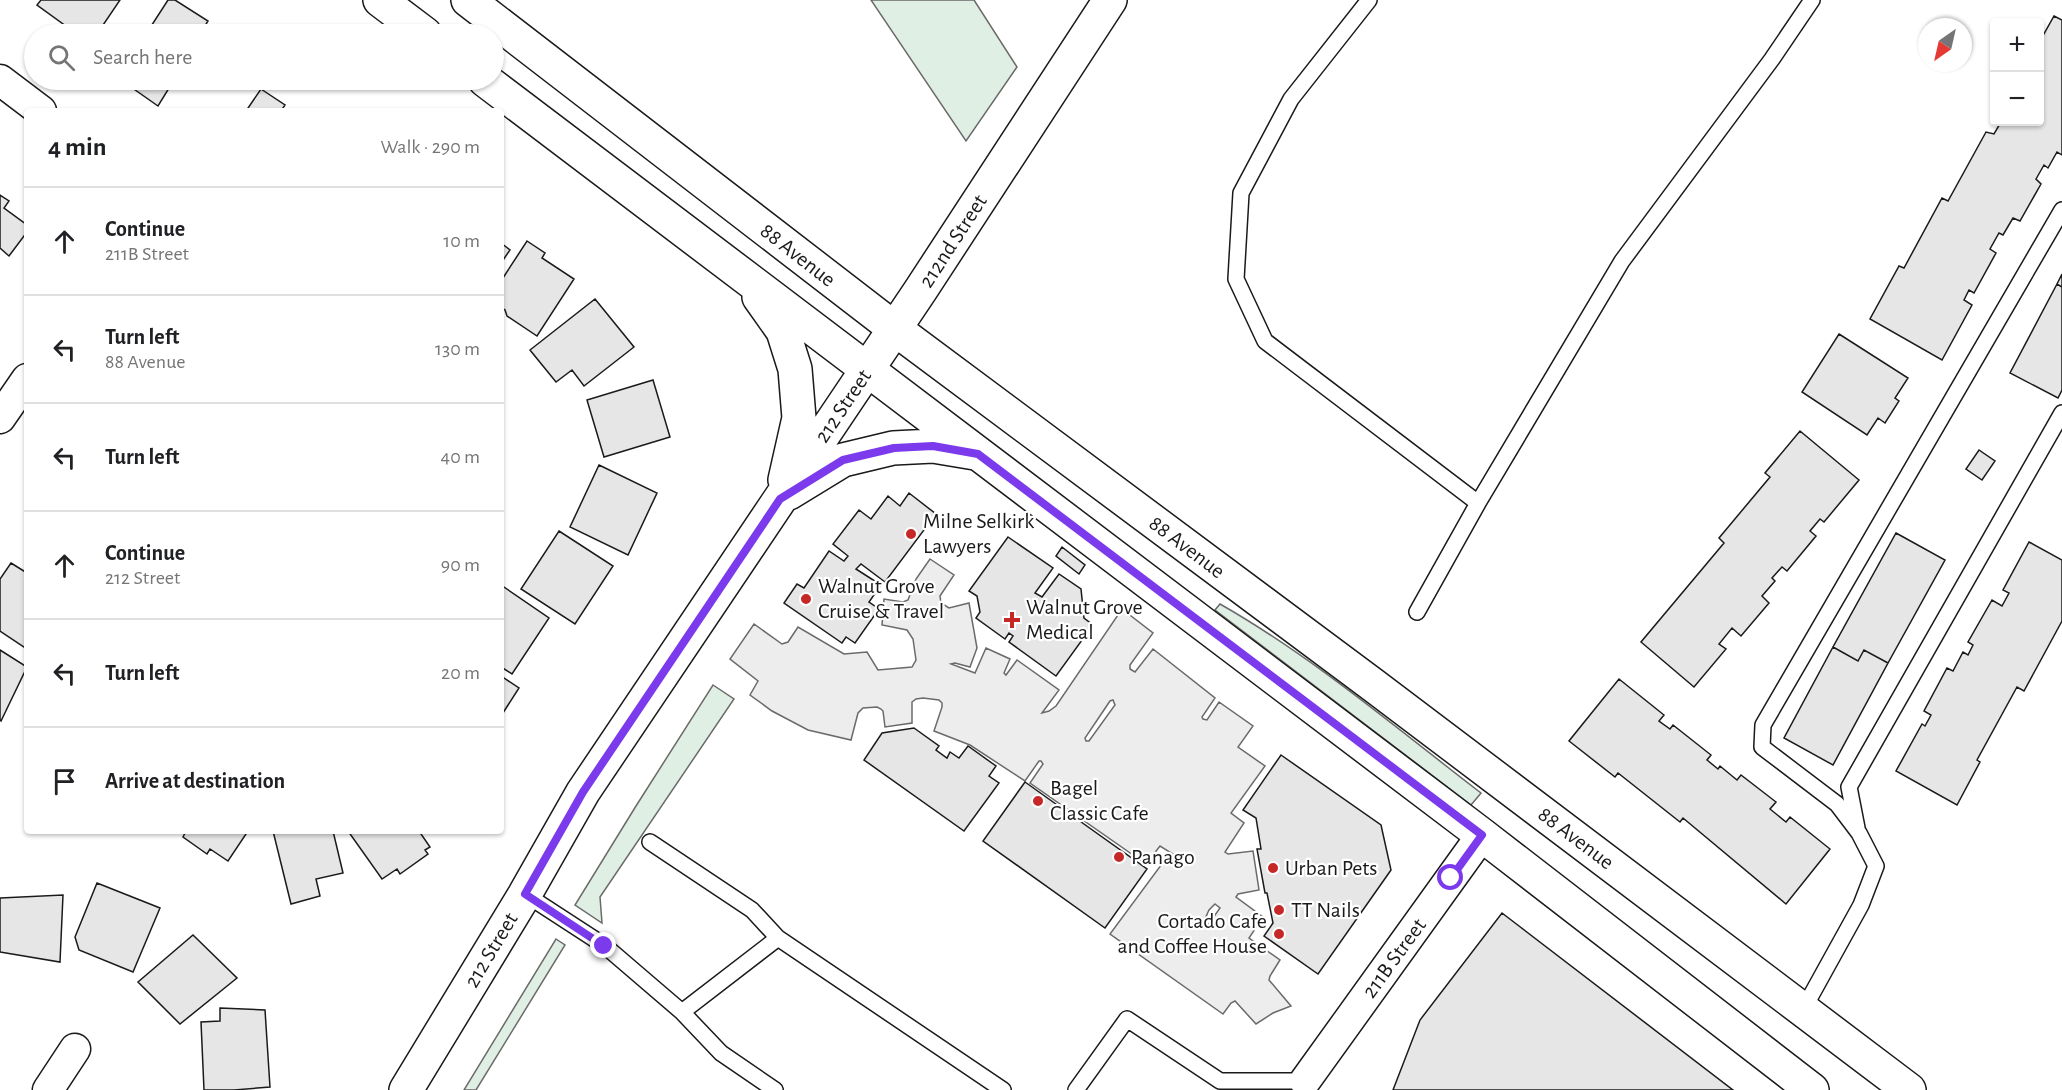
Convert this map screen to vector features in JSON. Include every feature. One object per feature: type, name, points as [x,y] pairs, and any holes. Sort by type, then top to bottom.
[{"type":"main road","points":[[380,0],[412,24]]},
{"type":"main road","name":"88 Avenue","points":[[468,0],[499,24]]},
{"type":"main road","name":"212nd Street","points":[[895,329],[1110,0]]},
{"type":"main road","name":"88 Avenue","points":[[504,28],[895,329],[1909,1090]]},
{"type":"main road","points":[[498,90],[1482,835],[1812,1090]]},
{"type":"main road","points":[[742,273],[783,331],[795,369],[799,418],[780,499]]},
{"type":"main road","name":"212 Street","points":[[406,1090],[525,894],[583,792],[895,329]]},
{"type":"main road","points":[[780,499],[843,460],[894,448],[933,446],[978,454]]},
{"type":"street","points":[[0,80],[37,108]]},
{"type":"street","points":[[0,418],[24,382]]},
{"type":"street","name":"211B Street","points":[[1305,1081],[1482,835]]},
{"type":"street","points":[[48,1090],[75,1049]]},
{"type":"lane","points":[[1369,0],[1291,99],[1241,193],[1236,279],[1265,341],[1478,503]]},
{"type":"lane","points":[[1417,612],[1478,503],[1622,261],[1772,60],[1812,0]]},
{"type":"lane","points":[[1803,1010],[1861,905],[1876,866],[1859,833],[1837,804],[1762,747],[1763,725],[2062,210]]},
{"type":"lane","points":[[1859,833],[1849,787],[2062,413]]},
{"type":"lane","points":[[650,843],[752,910],[778,938],[1003,1090]]},
{"type":"lane","points":[[525,894],[604,946],[682,1012],[721,1053],[775,1090]]},
{"type":"lane","points":[[682,1012],[778,938]]},
{"type":"lane","points":[[1076,1090],[1127,1019],[1220,1081],[1305,1081]]},
{"type":"green space","points":[[871,0],[974,0],[1017,67],[966,141]]},
{"type":"green space","points":[[1220,604],[1321,670],[1481,793],[1471,805],[1215,610]]},
{"type":"green space","points":[[713,685],[734,699],[600,897],[602,923],[575,905]]},
{"type":"green space","points":[[556,939],[565,945],[476,1090],[464,1090]]},
{"type":"shaded area","points":[[930,559],[954,575],[940,596],[941,603],[949,608],[969,603],[977,648],[970,667],[951,664],[975,673],[986,648],[1010,659],[1004,673],[1006,675],[1017,660],[1059,690],[1042,713],[1056,706],[1122,609],[1153,633],[1130,665],[1130,669],[1135,672],[1153,649],[1215,698],[1202,717],[1203,719],[1207,720],[1219,702],[1253,726],[1238,747],[1265,766],[1231,813],[1244,823],[1225,852],[1228,854],[1253,851],[1259,890],[1238,894],[1236,897],[1263,917],[1249,938],[1280,960],[1269,980],[1291,1006],[1273,1013],[1256,1024],[1235,1001],[1223,1014],[1110,934],[1167,857],[1172,858],[1173,854],[1160,846],[1146,864],[1030,783],[1043,764],[1041,761],[1025,781],[970,745],[934,731],[942,707],[939,700],[916,699],[912,702],[912,723],[885,727],[881,709],[863,708],[858,713],[851,740],[808,730],[772,711],[750,695],[758,681],[730,659],[754,624],[782,644],[788,642],[798,627],[844,654],[867,652],[878,670],[912,667],[916,660],[913,639],[907,630],[882,625],[884,599],[903,602],[908,600],[916,579]],"holes":[[[1113,700],[1115,705],[1089,741],[1086,741],[1085,738],[1110,701]],[[1215,904],[1220,908],[1204,928],[1209,910]]]},
{"type":"building","points":[[41,0],[120,0],[104,24],[63,24],[37,5]]},
{"type":"building","points":[[168,0],[175,0],[208,21],[206,24],[152,24]]},
{"type":"building","points":[[2054,16],[2062,20],[2062,155],[2057,152],[2048,168],[2044,165],[2036,179],[2041,184],[2020,221],[2013,218],[2003,235],[1999,233],[1990,249],[1996,253],[1974,293],[1969,290],[1964,300],[1972,305],[1942,360],[1870,319],[1899,266],[1904,268],[1942,198],[1948,201],[1986,132],[1994,134],[1999,126],[2044,126],[2044,34]]},
{"type":"building","points":[[135,90],[168,90],[158,106]]},
{"type":"building","points":[[260,90],[285,105],[283,108],[248,108]]},
{"type":"building","points":[[0,195],[9,201],[4,208],[24,223],[24,236],[9,256],[0,248]]},
{"type":"building","points":[[527,241],[545,253],[542,258],[574,279],[537,336],[507,316],[504,309],[504,276]]},
{"type":"building","points":[[504,245],[510,250],[504,259]]},
{"type":"building","points":[[2062,274],[2062,287],[2057,284]]},
{"type":"building","points":[[2057,284],[2062,287],[2062,390],[2058,398],[2010,373]]},
{"type":"building","points":[[595,299],[634,347],[584,386],[572,370],[556,382],[530,350]]},
{"type":"building","points":[[1839,334],[1908,378],[1895,398],[1899,401],[1885,423],[1878,418],[1867,435],[1802,392]]},
{"type":"building","points":[[653,380],[670,437],[604,457],[587,400]]},
{"type":"building","points":[[1800,431],[1859,480],[1824,522],[1820,519],[1810,531],[1816,536],[1787,571],[1782,567],[1772,578],[1775,581],[1762,596],[1769,603],[1741,636],[1732,628],[1719,644],[1726,649],[1694,687],[1641,642],[1724,543],[1719,538],[1770,477],[1765,473]]},
{"type":"building","points":[[1979,450],[1995,461],[1982,480],[1966,469]]},
{"type":"building","points":[[599,465],[657,493],[628,555],[570,527]]},
{"type":"building","points":[[909,493],[936,514],[885,582],[861,564],[856,569],[881,585],[869,602],[879,609],[855,643],[846,637],[842,643],[784,603],[797,584],[804,588],[829,551],[844,561],[848,556],[833,544],[859,510],[871,519],[888,496],[900,506]]},
{"type":"building","points":[[559,531],[613,566],[575,624],[521,589]]},
{"type":"building","points":[[1896,533],[1945,560],[1888,663],[1864,650],[1858,661],[1833,647]]},
{"type":"building","points":[[1008,537],[1053,568],[1035,593],[1042,597],[1059,574],[1081,589],[1084,618],[1093,625],[1056,676],[1009,642],[1013,636],[1009,633],[1005,639],[976,618],[980,612],[977,596],[969,591]]},
{"type":"building","points":[[2029,542],[2062,560],[2062,621],[2024,691],[2017,687],[1977,760],[1980,762],[1957,805],[1896,771],[1922,724],[1925,726],[1931,715],[1924,711],[1947,668],[1953,671],[1963,652],[1968,655],[1973,645],[1968,642],[1992,600],[2002,606],[2009,593],[2003,590]]},
{"type":"building","points":[[1062,547],[1085,565],[1079,574],[1056,556]]},
{"type":"building","points":[[11,563],[24,571],[24,647],[0,631],[0,579]]},
{"type":"building","points":[[504,587],[549,618],[512,674],[504,669]]},
{"type":"building","points":[[1833,647],[1858,661],[1864,650],[1888,663],[1833,765],[1784,738]]},
{"type":"building","points":[[0,650],[24,665],[24,673],[0,720]]},
{"type":"building","points":[[504,678],[519,688],[504,711]]},
{"type":"building","points":[[1619,679],[1664,715],[1659,721],[1670,729],[1673,725],[1711,755],[1707,760],[1718,769],[1720,766],[1737,780],[1741,775],[1776,802],[1770,809],[1786,822],[1790,817],[1830,849],[1786,904],[1683,818],[1680,822],[1618,773],[1615,777],[1569,741]]},
{"type":"building","points":[[914,728],[939,746],[936,750],[947,758],[950,752],[959,758],[968,746],[996,766],[989,776],[999,783],[964,831],[864,760],[882,733]]},
{"type":"building","points":[[1281,755],[1381,825],[1391,870],[1318,974],[1264,936],[1273,923],[1257,849],[1261,849],[1256,818],[1243,810]]},
{"type":"building","points":[[1025,782],[1147,869],[1105,928],[983,841]]},
{"type":"building","points":[[184,834],[246,834],[228,861],[210,849],[207,854],[183,837]]},
{"type":"building","points":[[274,834],[334,834],[343,873],[316,879],[320,896],[291,904]]},
{"type":"building","points":[[350,834],[421,834],[430,847],[425,850],[428,854],[400,874],[397,869],[382,879]]},
{"type":"building","points":[[97,883],[160,908],[133,972],[79,950],[75,937]]},
{"type":"building","points":[[63,895],[60,962],[0,952],[0,898]]},
{"type":"building","points":[[1502,913],[1733,1090],[1393,1090],[1420,1020]]},
{"type":"building","points":[[193,935],[237,978],[180,1024],[138,982]]},
{"type":"building","points":[[220,1008],[265,1010],[270,1087],[204,1090],[201,1022],[220,1021]]},
{"type":"place","name":"Milne Selkirk Lawyers","points":[[911,534]]},
{"type":"place","name":"Walnut Grove Cruise & Travel","points":[[806,599]]},
{"type":"place","name":"Walnut Grove Medical","points":[[1012,620]]},
{"type":"place","name":"Bagel Classic Cafe","points":[[1038,801]]},
{"type":"place","name":"Panago","points":[[1119,857]]},
{"type":"place","name":"Urban Pets","points":[[1273,868]]},
{"type":"place","name":"TT Nails","points":[[1279,910]]},
{"type":"place","name":"Cortado Cafe and Coffee House","points":[[1279,934]]},
{"type":"route","points":[[604,946],[525,894],[583,792],[780,499],[843,460],[894,448],[933,446],[978,454],[1482,835],[1451,878]]}]
